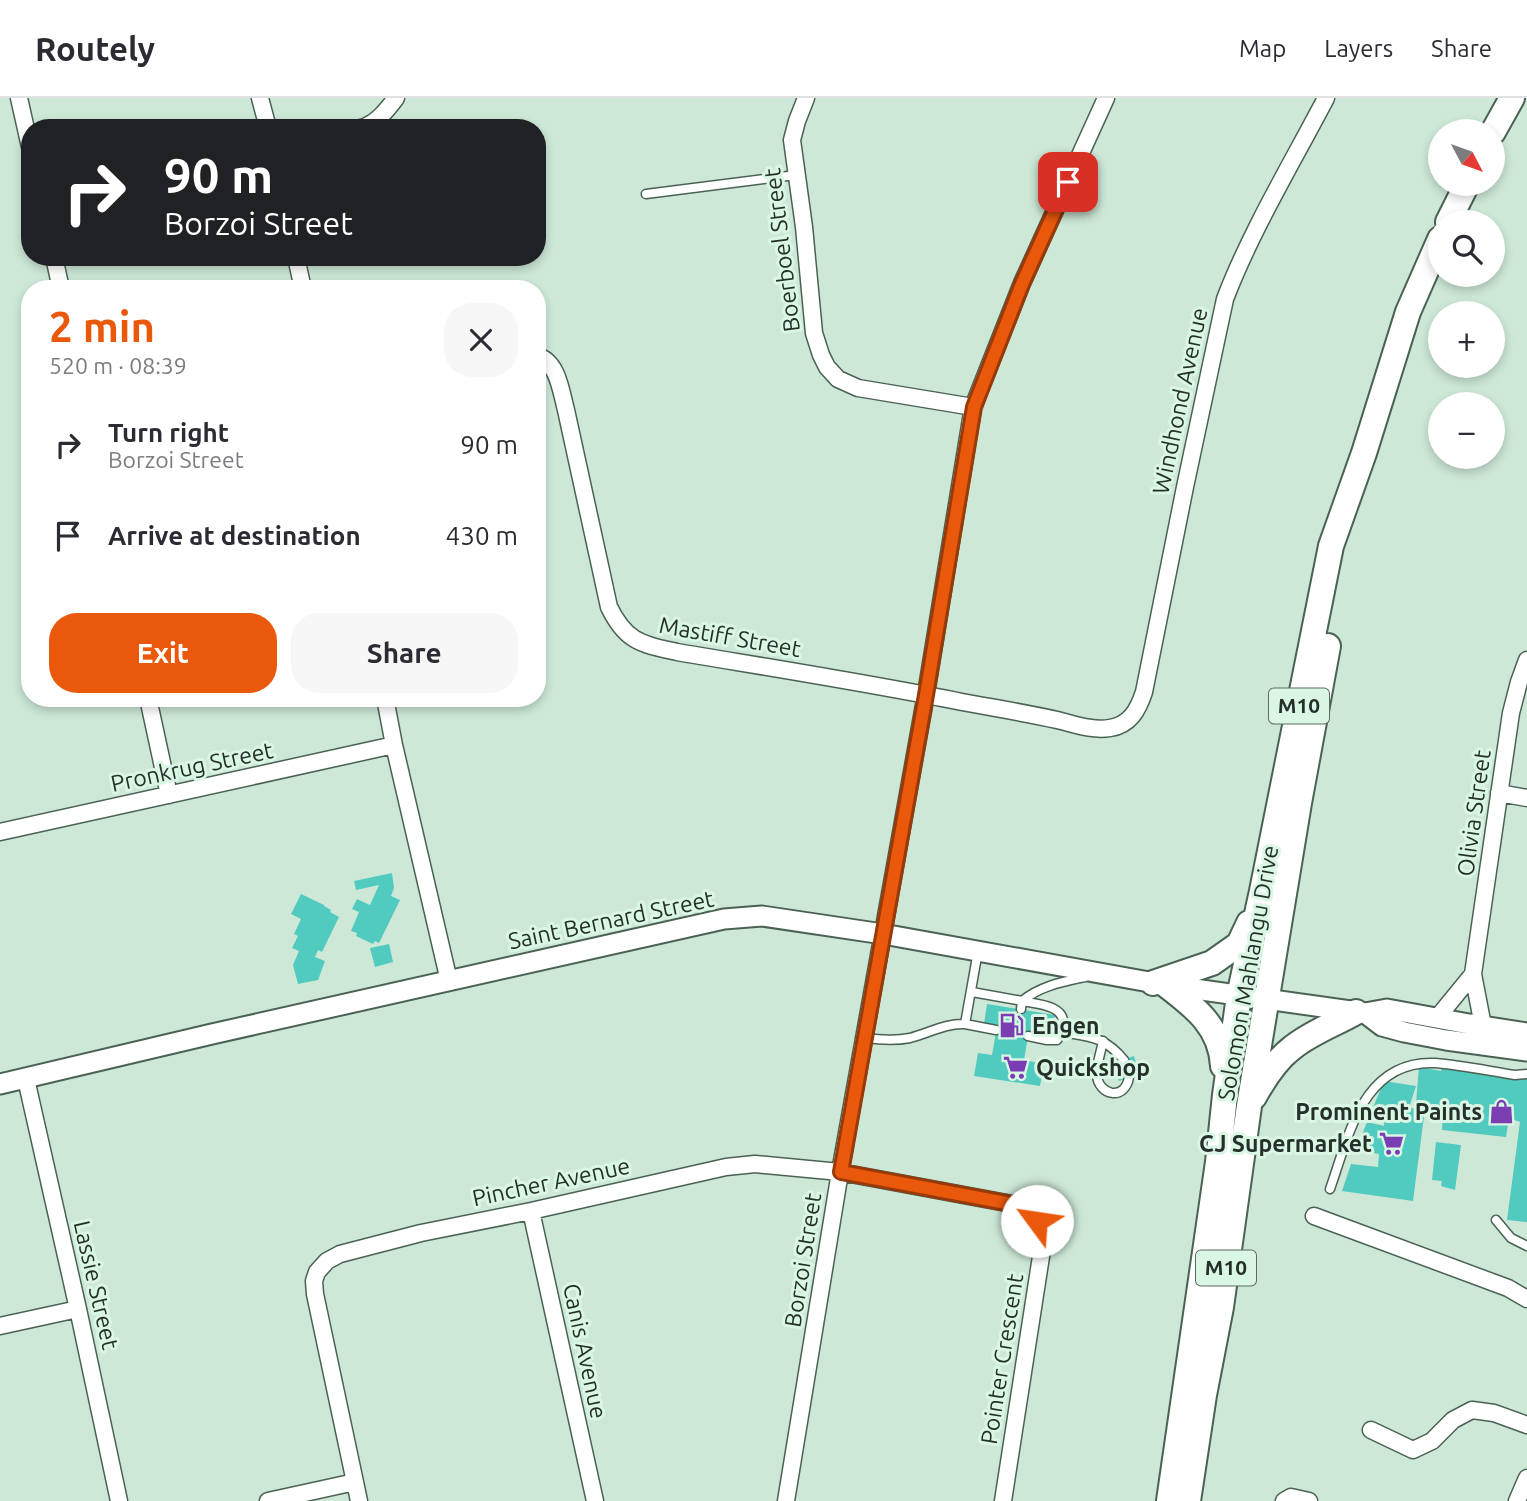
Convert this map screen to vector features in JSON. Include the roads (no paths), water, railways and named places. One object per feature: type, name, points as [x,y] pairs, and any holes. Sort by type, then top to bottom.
[{"type":"main road","points":[[1500,119],[1512,98]]},
{"type":"main road","name":"Solomon Mahlangu Drive","points":[[1170,1501],[1239,996],[1331,546],[1364,453],[1408,312],[1428,266]]},
{"type":"main road","name":"Solomon Mahlangu Drive","points":[[1188,1501],[1221,1307],[1249,1106],[1302,790],[1364,453]]},
{"type":"main road","points":[[1160,984],[1212,963],[1239,944],[1262,891]]},
{"type":"main road","points":[[1160,984],[1190,1003],[1208,1021],[1222,1051],[1225,1095]]},
{"type":"main road","points":[[1249,1106],[1264,1078],[1289,1050],[1308,1037],[1360,1013]]},
{"type":"street","points":[[19,98],[24,119]]},
{"type":"street","points":[[260,98],[266,119]]},
{"type":"street","points":[[377,119],[396,98]]},
{"type":"street","name":"Boerboel Street","points":[[806,98],[796,121],[792,140],[814,332],[827,367],[838,379],[858,387],[974,407]]},
{"type":"street","name":"Borzoi Street","points":[[786,1501],[974,407],[1022,284],[1106,98]]},
{"type":"street","name":"Windhond Avenue","points":[[1122,725],[1139,708],[1144,692],[1225,299],[1240,264],[1326,98]]},
{"type":"street","name":"Mastiff Street","points":[[546,360],[555,370],[566,410],[609,607],[624,631],[639,642],[1091,728],[1122,725]]},
{"type":"street","name":"Olivia Street","points":[[1483,1026],[1473,974],[1511,713],[1527,660]]},
{"type":"street","points":[[150,707],[169,795]]},
{"type":"street","points":[[387,707],[449,981]]},
{"type":"street","name":"Pronkrug Street","points":[[0,832],[394,745]]},
{"type":"street","points":[[1499,793],[1527,798]]},
{"type":"street","name":"Saint Bernard Street","points":[[0,1084],[212,1034],[747,916],[883,933],[1160,984],[1360,1013]]},
{"type":"street","points":[[1437,1018],[1473,974]]},
{"type":"street","points":[[1360,1013],[1387,1009],[1527,1033]]},
{"type":"street","points":[[1360,1013],[1382,1026],[1404,1032],[1527,1051]]},
{"type":"street","name":"Lassie Street","points":[[26,1079],[120,1501]]},
{"type":"street","name":"Pincher Avenue","points":[[355,1482],[317,1308],[314,1281],[317,1272],[327,1261],[340,1254],[421,1233],[726,1167],[755,1164],[841,1172]]},
{"type":"street","name":"Pointer Crescent","points":[[841,1172],[1017,1205],[1027,1211],[1042,1230],[1042,1250],[1003,1501]]},
{"type":"street","name":"Canis Avenue","points":[[531,1211],[594,1501]]},
{"type":"street","points":[[1314,1216],[1508,1288],[1527,1299]]},
{"type":"street","points":[[0,1326],[78,1309]]},
{"type":"street","points":[[1371,1430],[1413,1450],[1432,1441],[1453,1420],[1472,1410],[1494,1413],[1527,1425]]},
{"type":"street","points":[[1517,1501],[1527,1478]]},
{"type":"street","points":[[268,1501],[355,1482],[359,1501]]},
{"type":"street","points":[[1284,1501],[1291,1497],[1309,1501]]},
{"type":"lane","points":[[646,194],[796,175]]},
{"type":"lane","points":[[965,1024],[978,951]]},
{"type":"lane","points":[[1022,1005],[1036,991],[1048,986],[1100,973]]},
{"type":"lane","points":[[972,992],[1022,1005],[1048,1007],[1059,1012],[1063,1021],[1059,1038],[1053,1041],[1028,1036]]},
{"type":"lane","points":[[865,1038],[887,1041],[909,1038],[950,1025],[965,1024],[996,1030]]},
{"type":"lane","points":[[1062,1032],[1103,1041],[1114,1048],[1124,1060]]},
{"type":"lane","points":[[1103,1041],[1096,1076],[1103,1088],[1113,1093],[1120,1092],[1126,1088],[1129,1077]]},
{"type":"lane","points":[[1330,1189],[1359,1110],[1382,1078],[1409,1067],[1433,1063],[1515,1075],[1527,1073]]},
{"type":"lane","points":[[1496,1220],[1511,1238],[1527,1246]]},
{"type":"place","name":"Engen","points":[[1012,1026]]},
{"type":"place","name":"Quickshop","points":[[1016,1068]]},
{"type":"place","name":"Prominent Paints","points":[[1502,1112]]},
{"type":"place","name":"CJ Supermarket","points":[[1392,1144]]}]
